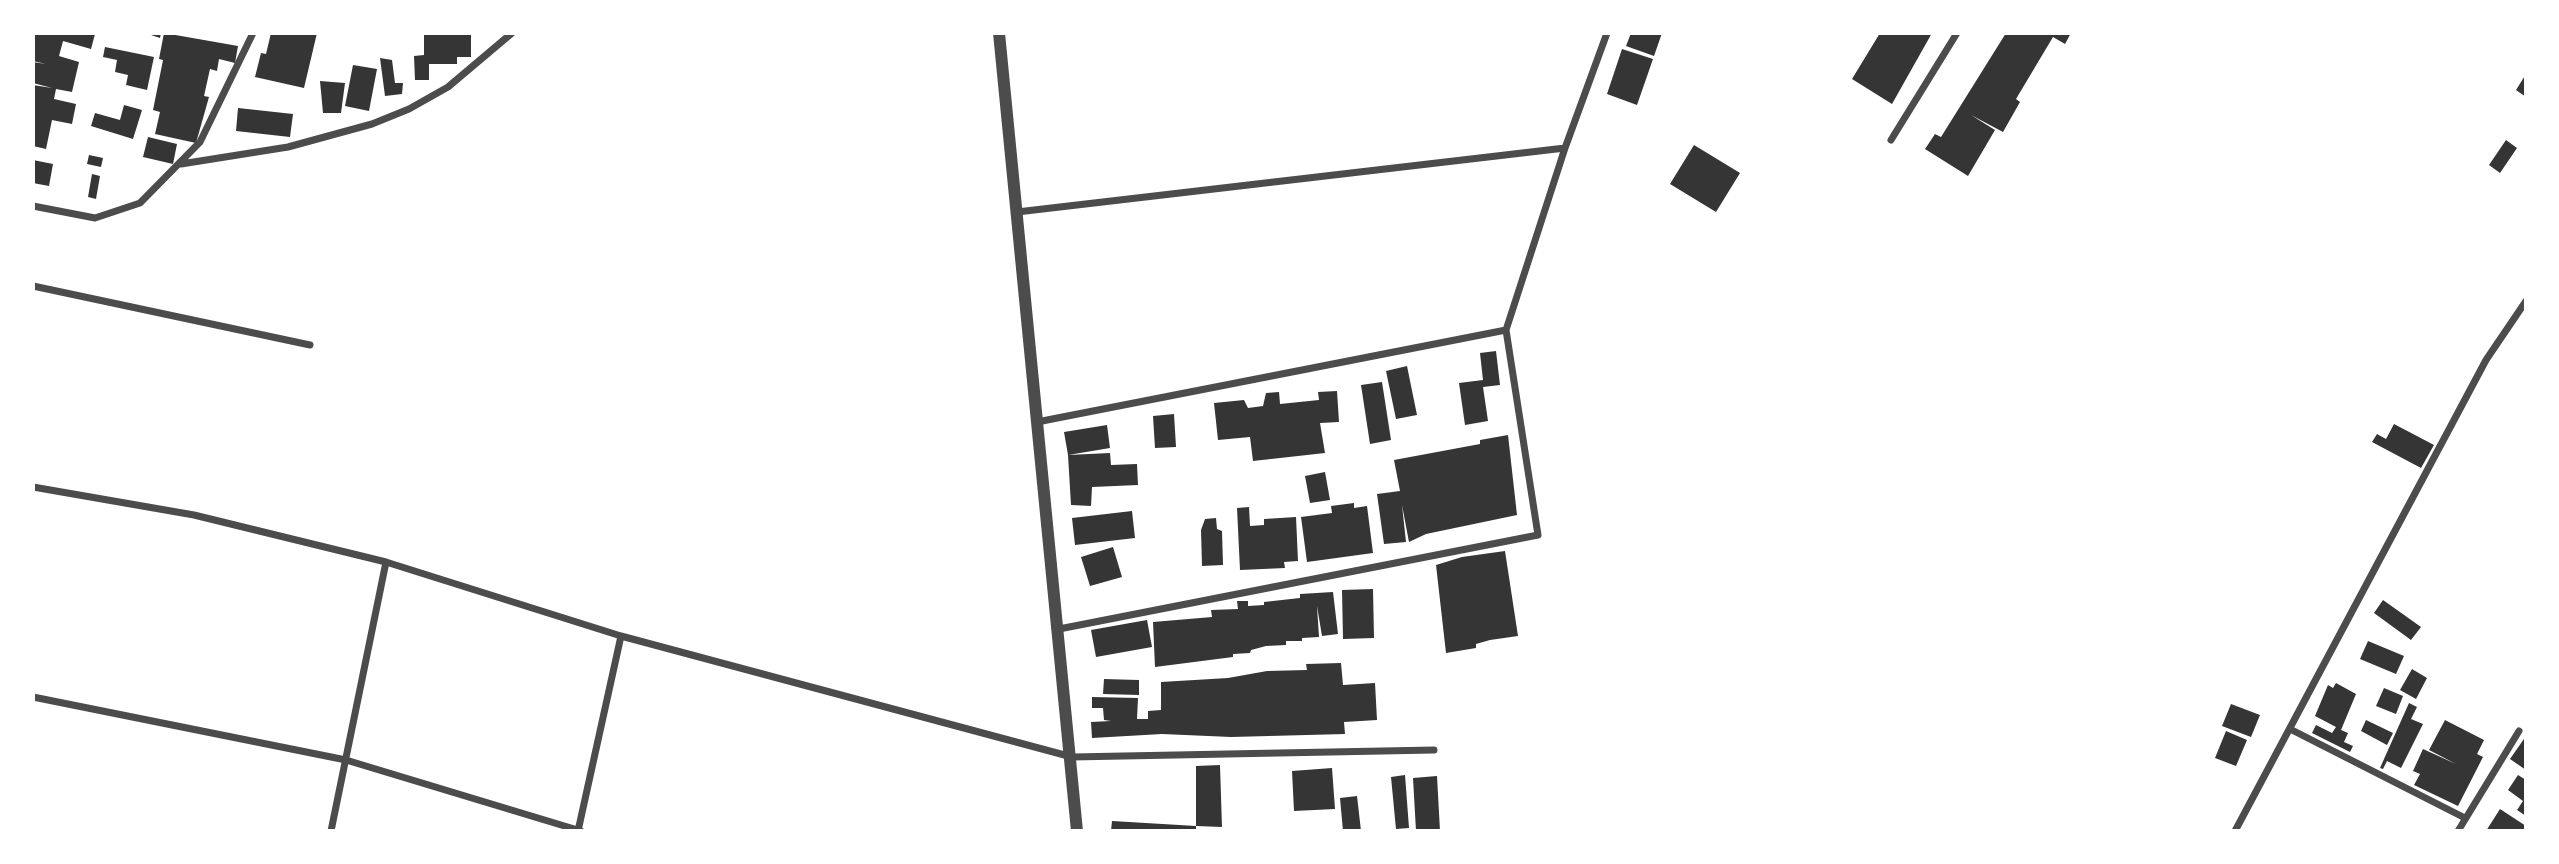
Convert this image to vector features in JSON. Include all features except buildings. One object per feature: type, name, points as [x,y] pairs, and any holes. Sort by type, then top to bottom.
[{"type":"street","points":[[33,206],[95,218],[140,202],[181,164],[200,142],[253,33]]},
{"type":"street","points":[[181,164],[288,147],[384,119],[448,87],[512,33]]},
{"type":"street","points":[[999,33],[1072,757],[1077,831]]},
{"type":"street","points":[[1059,629],[1538,535],[1506,330],[1565,148],[1607,33]]},
{"type":"street","points":[[1891,140],[1957,33]]},
{"type":"street","points":[[1017,212],[1565,148]]},
{"type":"street","points":[[33,286],[310,345]]},
{"type":"street","points":[[2235,831],[2486,360],[2526,301]]},
{"type":"street","points":[[1037,422],[1506,330]]},
{"type":"street","points":[[33,487],[194,515],[386,562],[621,636],[1072,757],[1434,750]]},
{"type":"street","points":[[331,831],[386,562]]},
{"type":"street","points":[[33,697],[346,760],[579,830],[621,636]]},
{"type":"street","points":[[2290,729],[2465,818]]},
{"type":"street","points":[[2458,831],[2519,731]]}]
